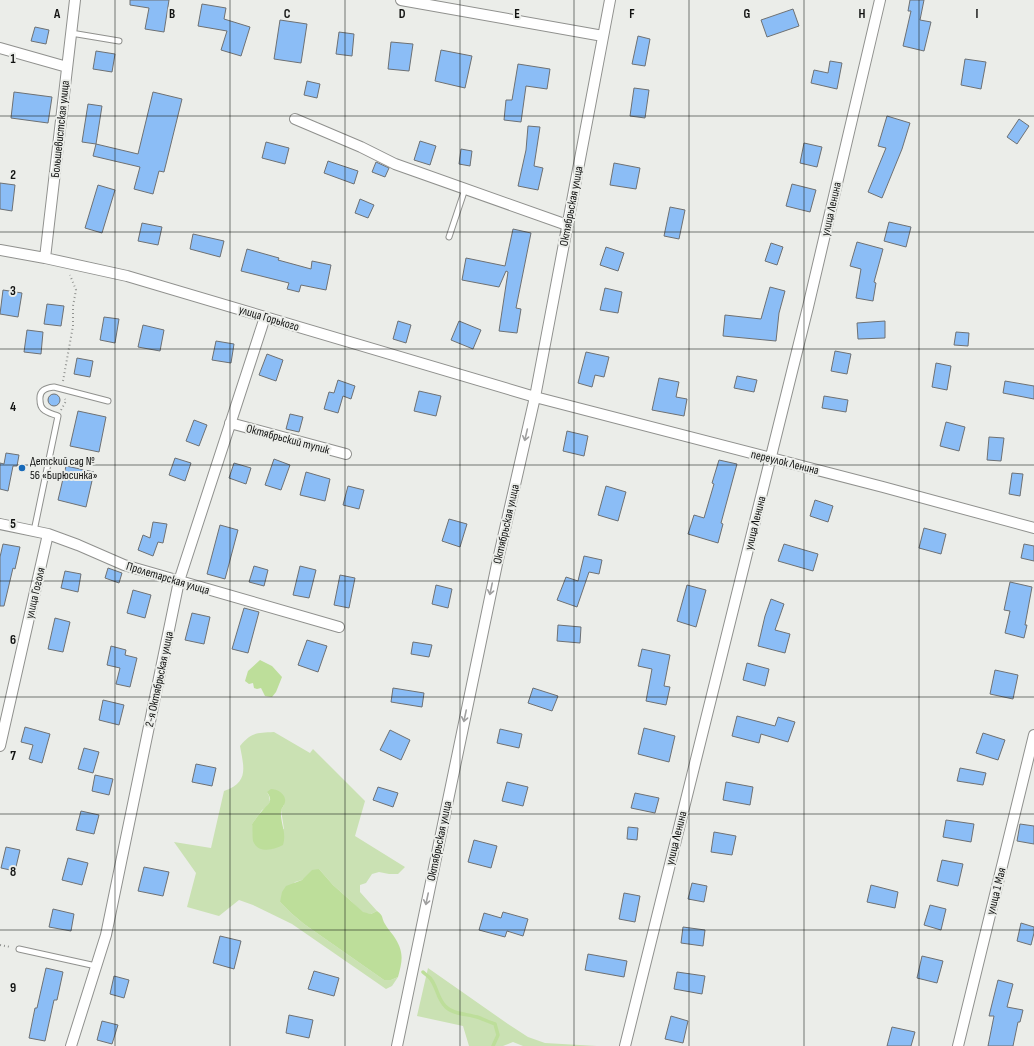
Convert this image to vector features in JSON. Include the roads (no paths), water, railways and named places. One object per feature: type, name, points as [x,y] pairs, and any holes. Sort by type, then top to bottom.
[{"type":"street","name":"Большевистская улица","points":[[45,258],[75,0]]},
{"type":"street","points":[[401,0],[603,36]]},
{"type":"street","name":"Октябрьская улица","points":[[397,1046],[497,564],[535,397],[610,0]]},
{"type":"street","name":"улица Ленина","points":[[625,1046],[808,307],[880,0]]},
{"type":"street","points":[[0,48],[67,67]]},
{"type":"street","points":[[295,119],[361,147],[395,164],[567,225]]},
{"type":"street","name":"улица Горького","points":[[0,250],[127,276],[535,397]]},
{"type":"street","name":"2-я Октябрьская улица","points":[[71,1046],[106,935],[179,582],[265,317]]},
{"type":"street","name":"переулок Ленина","points":[[535,397],[1034,528]]},
{"type":"street","name":"Октябрьский тупик","points":[[230,423],[346,454]]},
{"type":"street","name":"Пролетарская улица","points":[[0,524],[48,534],[124,565],[339,628]]},
{"type":"street","name":"улица Гоголя","points":[[0,746],[48,534]]},
{"type":"street","name":"улица 1 Мая","points":[[958,1046],[1034,736]]},
{"type":"lane","points":[[71,33],[119,41]]},
{"type":"lane","points":[[449,237],[466,189]]},
{"type":"lane","points":[[34,531],[58,416],[47,412],[42,408],[40,396],[42,392],[46,388],[54,387],[108,401]]},
{"type":"lane","points":[[19,949],[96,966]]},
{"type":"waterway","points":[[423,972],[430,978],[442,1003],[448,1009],[495,1024],[498,1035],[493,1046]]},
{"type":"place","name":"Детский сад № 56 «Бирюсинка»","points":[[22,468]]}]
